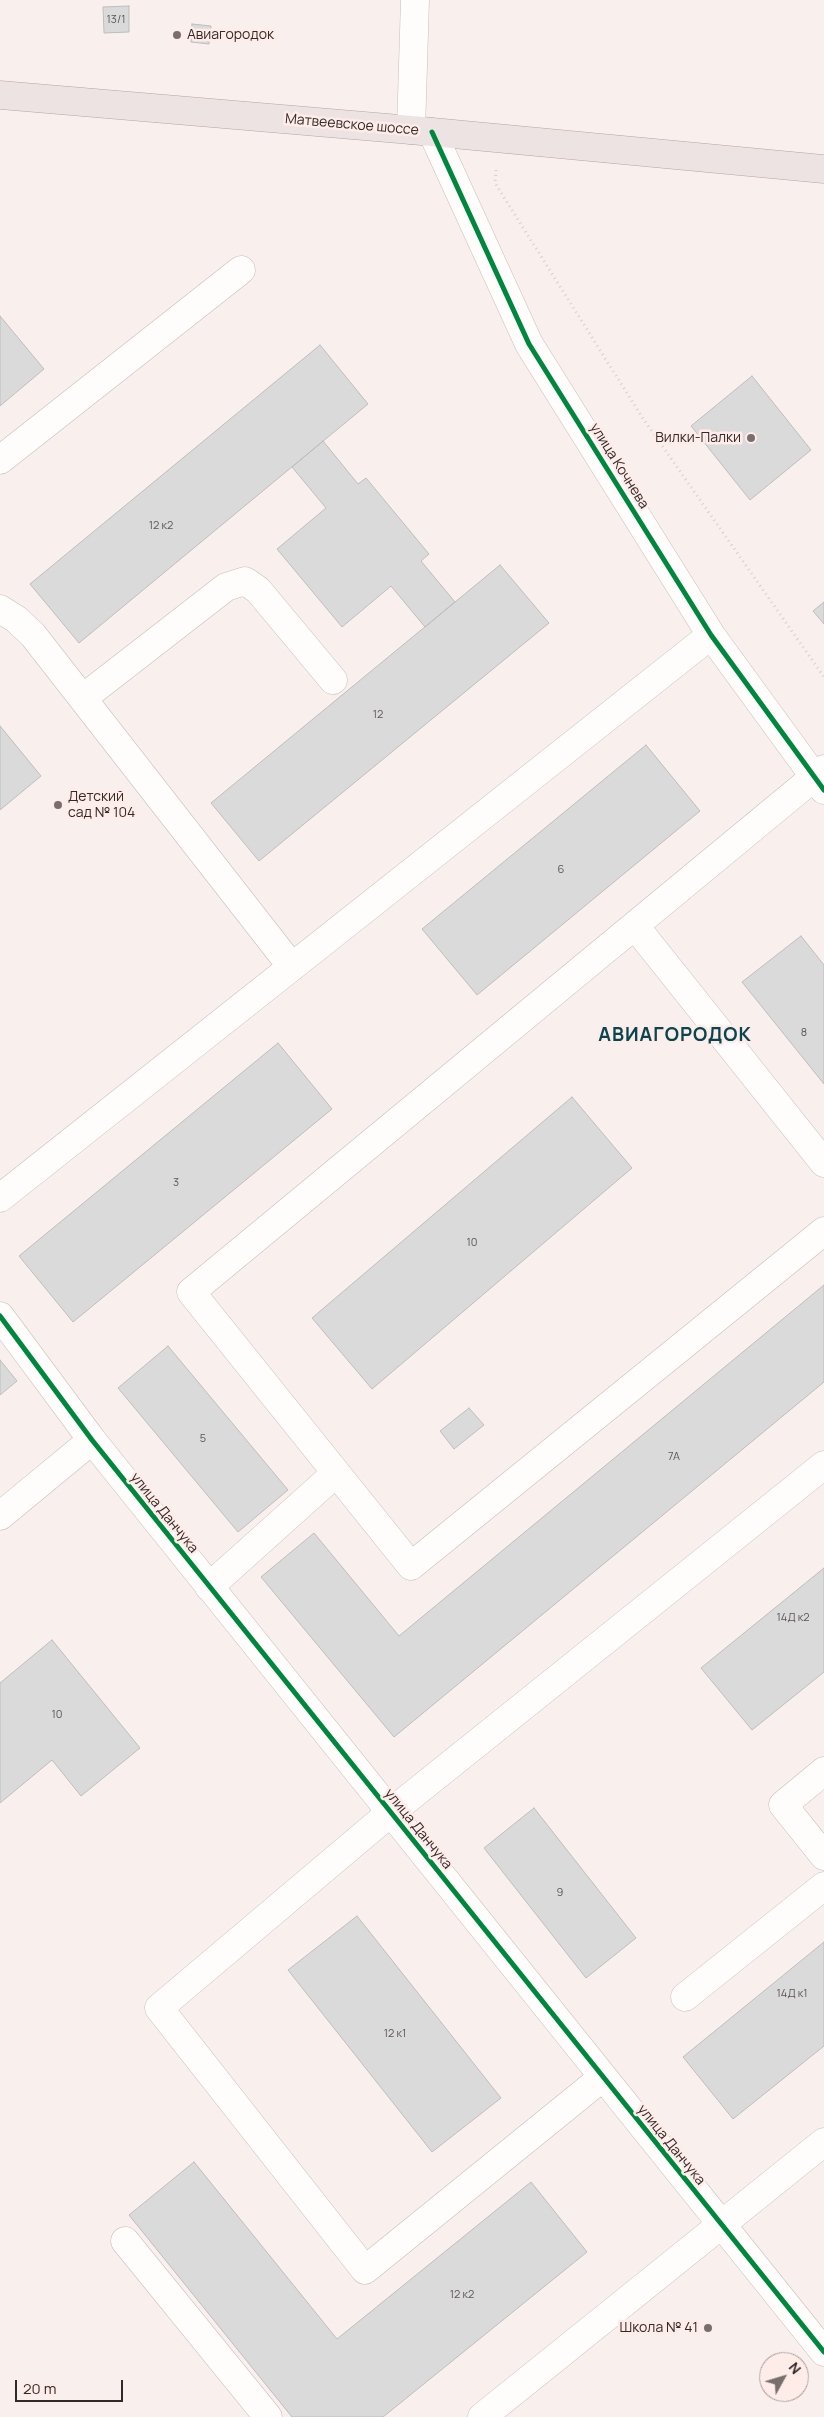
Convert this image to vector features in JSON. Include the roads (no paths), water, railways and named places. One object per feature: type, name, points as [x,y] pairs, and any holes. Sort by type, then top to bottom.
[{"type":"main road","name":"Матвеевское шоссе","points":[[0,95],[422,131],[824,170]]},
{"type":"street","points":[[415,0],[422,131]]},
{"type":"street","name":"улица Кочнева","points":[[422,131],[529,344],[711,636],[821,779]]},
{"type":"street","points":[[0,460],[242,270]]},
{"type":"street","points":[[83,698],[226,587],[245,581],[258,590],[333,680]]},
{"type":"street","points":[[0,609],[16,619],[33,635],[292,967]]},
{"type":"street","points":[[0,1198],[711,636]]},
{"type":"street","points":[[821,779],[635,926],[191,1292],[411,1566],[824,1231]]},
{"type":"street","points":[[635,926],[824,1163]]},
{"type":"street","name":"улица Данчука","points":[[0,1316],[92,1440],[824,2352]]},
{"type":"street","points":[[0,1516],[92,1440]]},
{"type":"street","points":[[603,2077],[365,2270],[159,2008],[390,1813],[824,1465]]},
{"type":"street","points":[[209,1587],[336,1473]]},
{"type":"street","points":[[824,1771],[783,1805],[824,1856]]},
{"type":"street","points":[[685,1997],[824,1886]]},
{"type":"street","points":[[485,2416],[824,2142]]},
{"type":"street","points":[[125,2241],[268,2417]]},
{"type":"place","name":"Авиагородок","points":[[177,35]]},
{"type":"place","name":"Вилки-Палки","points":[[751,438]]},
{"type":"place","name":"Детский сад № 104","points":[[58,805]]},
{"type":"place","name":"Школа № 41","points":[[708,2328]]},
{"type":"district","name":"АВИАГОРОДОК","points":[[675,1036]]}]
